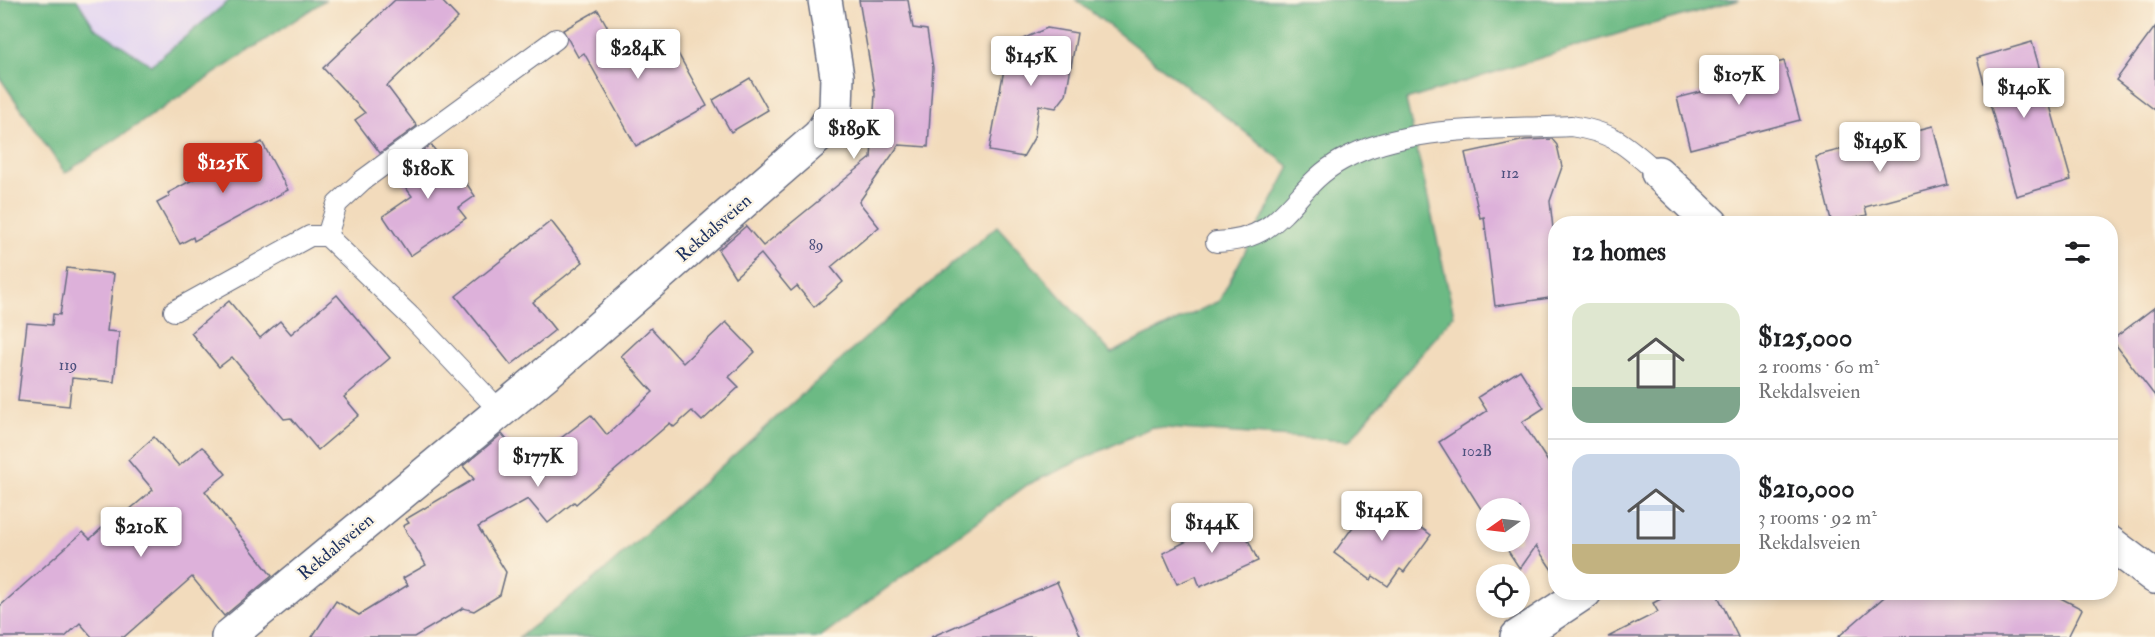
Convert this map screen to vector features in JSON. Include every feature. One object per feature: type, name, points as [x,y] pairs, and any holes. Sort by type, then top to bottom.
[{"type":"street","name":"Rekdalsveien","points":[[228,637],[499,410],[561,361],[820,135],[836,110],[837,76],[825,0]]},
{"type":"street","points":[[1658,173],[1704,216]]},
{"type":"street","points":[[2118,549],[2155,577]]},
{"type":"street","points":[[1517,637],[1573,600]]},
{"type":"lane","points":[[327,236],[337,204],[363,180],[556,39]]},
{"type":"lane","points":[[1216,242],[1240,241],[1256,235],[1279,218],[1326,171],[1342,159],[1371,147],[1435,134],[1571,126],[1592,129],[1609,134],[1658,173]]},
{"type":"lane","points":[[174,311],[310,236],[327,236],[410,316],[499,410]]},
{"type":"shaded area","points":[[77,0],[230,0],[151,65],[94,27]]},
{"type":"green space","points":[[0,0],[77,0],[94,27],[151,65],[230,0],[325,0],[65,173],[0,78]]},
{"type":"green space","points":[[1076,0],[1740,0],[1627,31],[1406,100],[1454,315],[1349,441],[1152,427],[1027,485],[820,637],[519,637],[590,583],[869,335],[997,226],[1111,353],[1219,301],[1290,167]]},
{"type":"building","points":[[395,0],[441,0],[458,18],[387,86],[417,126],[380,153],[355,120],[365,113],[323,68]]},
{"type":"building","points":[[859,0],[908,0],[913,28],[927,30],[933,68],[928,147],[899,145],[859,202],[879,227],[831,267],[843,282],[814,307],[797,286],[791,291],[761,254],[735,277],[718,250],[746,226],[763,246],[871,158],[875,94]]},
{"type":"building","points":[[598,10],[628,63],[670,39],[707,106],[636,146],[584,53],[578,57],[563,30]]},
{"type":"building","points":[[2155,27],[2155,110],[2116,80]]},
{"type":"building","points":[[1047,28],[1077,33],[1066,95],[1056,108],[1039,105],[1034,138],[1023,157],[989,151],[1009,42],[1014,43]]},
{"type":"building","points":[[2032,42],[2071,180],[2016,196],[1977,58]]},
{"type":"building","points":[[1784,61],[1800,120],[1690,149],[1677,98],[1705,91],[1703,84]]},
{"type":"building","points":[[750,78],[768,110],[731,132],[713,100]]},
{"type":"building","points":[[1933,126],[1948,185],[1865,207],[1867,215],[1830,216],[1815,156]]},
{"type":"building","points":[[1552,139],[1557,145],[1562,167],[1550,201],[1552,216],[1548,216],[1548,298],[1495,306],[1484,217],[1480,218],[1465,153],[1525,140]]},
{"type":"building","points":[[262,142],[288,190],[194,241],[193,237],[180,244],[157,203],[170,196],[168,193]]},
{"type":"building","points":[[431,145],[445,163],[450,159],[475,196],[458,208],[466,218],[410,256],[383,216],[412,196],[394,172]]},
{"type":"building","points":[[551,221],[583,262],[533,302],[555,330],[511,365],[456,296]]},
{"type":"building","points":[[67,268],[114,274],[107,331],[119,332],[114,382],[72,378],[69,406],[18,401],[27,323],[52,325],[53,314],[60,315]]},
{"type":"building","points":[[337,295],[390,358],[344,397],[359,415],[318,450],[291,418],[284,419],[232,357],[219,367],[191,333],[229,301],[260,338],[280,321],[291,334]]},
{"type":"building","points":[[2155,307],[2155,396],[2118,348],[2118,335]]},
{"type":"building","points":[[726,322],[755,352],[729,377],[739,387],[702,421],[692,411],[674,427],[670,423],[576,504],[574,502],[548,523],[528,499],[478,527],[506,572],[500,595],[474,611],[463,608],[414,637],[312,637],[336,601],[359,615],[408,585],[403,578],[426,565],[403,526],[409,523],[406,519],[474,479],[463,466],[502,434],[527,464],[591,415],[607,435],[653,392],[621,356],[651,328],[683,363]]},
{"type":"building","points":[[1520,370],[1544,408],[1522,422],[1548,462],[1548,564],[1536,546],[1523,564],[1517,564],[1509,552],[1530,552],[1530,498],[1476,498],[1476,501],[1439,442],[1487,411],[1478,397]]},
{"type":"building","points":[[154,437],[179,466],[202,447],[207,451],[226,474],[205,491],[272,576],[224,616],[192,577],[124,637],[92,637],[80,623],[65,637],[0,637],[0,606],[83,532],[90,539],[102,528],[104,531],[153,490],[128,460]]},
{"type":"building","points":[[1376,495],[1431,535],[1404,572],[1400,569],[1388,586],[1373,576],[1371,580],[1334,553]]},
{"type":"building","points":[[1237,516],[1258,561],[1200,587],[1196,576],[1177,584],[1163,553]]},
{"type":"building","points":[[1057,582],[1081,637],[931,637]]},
{"type":"building","points":[[1659,600],[1720,600],[1738,637],[1608,637],[1658,612],[1653,603]]},
{"type":"building","points":[[1881,600],[2065,600],[2082,609],[2068,637],[1838,637]]}]
